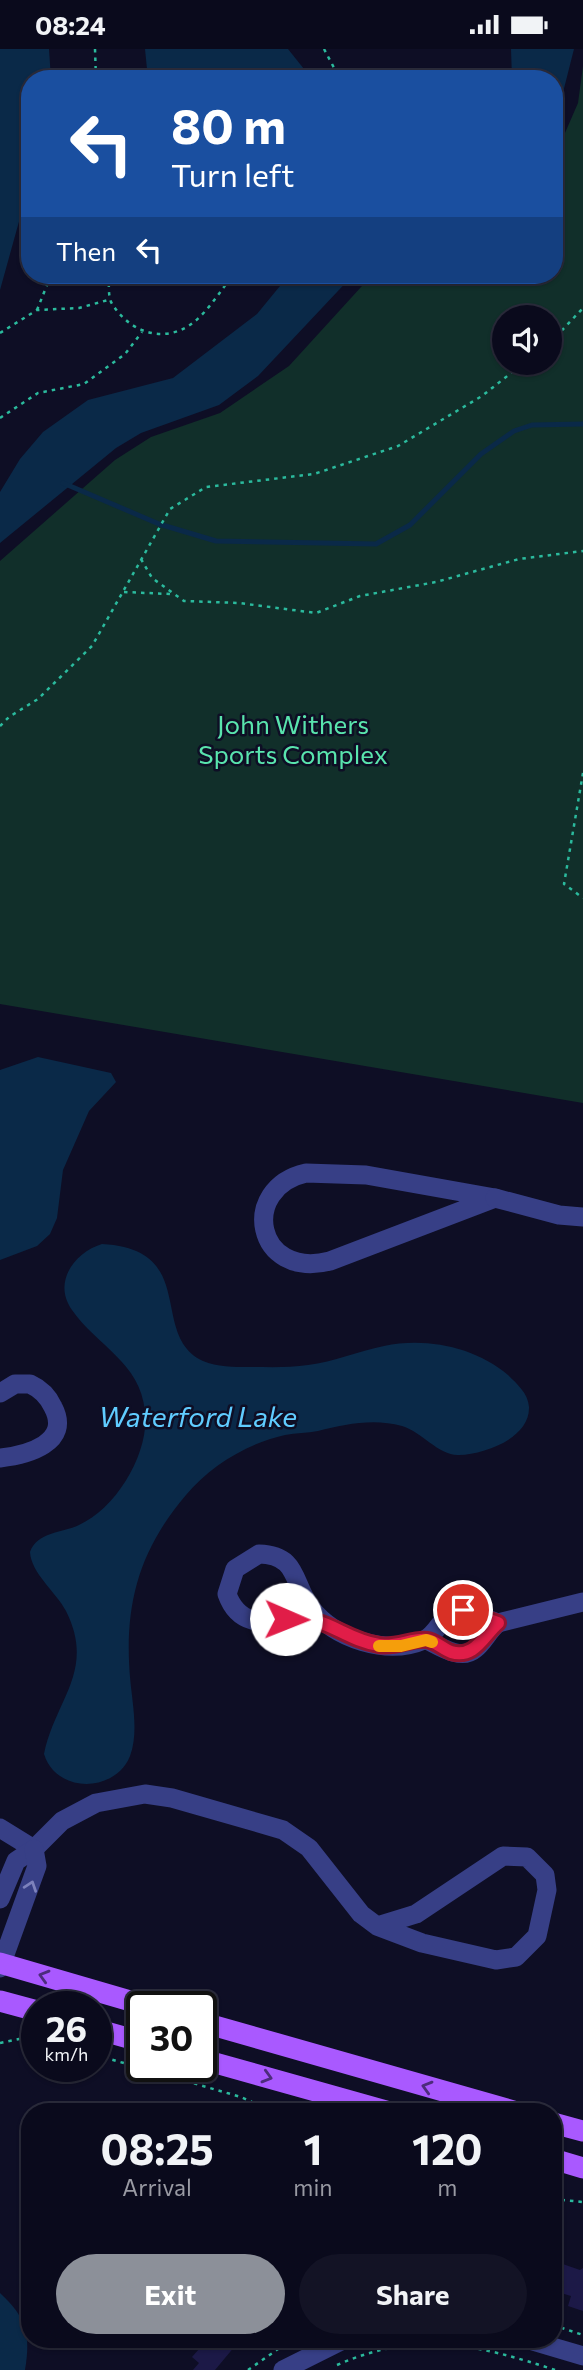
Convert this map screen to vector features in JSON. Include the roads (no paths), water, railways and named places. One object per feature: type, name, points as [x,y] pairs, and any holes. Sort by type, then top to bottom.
[{"type":"main road","points":[[1,1965],[126,2000]]},
{"type":"main road","points":[[0,2001],[21,2007]]},
{"type":"main road","points":[[217,2027],[485,2103]]},
{"type":"main road","points":[[217,2063],[358,2103]]},
{"type":"main road","points":[[562,2125],[583,2131]]},
{"type":"main road","points":[[562,2162],[583,2168]]},
{"type":"street","points":[[495,1198],[330,1261],[305,1266],[279,1253],[264,1224],[267,1204],[278,1186],[285,1180],[306,1173],[366,1175],[495,1198],[559,1215],[583,1217]]},
{"type":"street","points":[[0,1393],[22,1383],[36,1387],[49,1399],[58,1421],[54,1437],[48,1443],[0,1458]]},
{"type":"street","points":[[321,1620],[297,1618],[266,1624],[249,1621],[235,1610],[227,1594],[234,1569],[259,1554],[279,1557],[294,1572],[309,1607],[321,1620],[359,1640],[381,1646],[401,1646],[426,1640],[453,1652],[467,1653],[475,1649],[498,1623],[583,1602]]},
{"type":"street","points":[[426,1640],[441,1620],[454,1610],[470,1612],[498,1623]]},
{"type":"street","points":[[0,1899],[16,1861],[34,1849],[62,1821],[96,1803],[131,1795],[172,1798],[269,1825],[295,1837],[321,1860],[361,1914],[377,1926],[411,1939],[496,1959],[516,1957],[533,1944],[540,1927],[547,1890],[545,1875],[527,1857],[503,1856],[416,1914],[377,1926]]},
{"type":"street","points":[[0,1828],[34,1849],[37,1866],[1,1965]]},
{"type":"street","points":[[283,2370],[327,2348]]},
{"type":"street","points":[[556,2348],[583,2356]]},
{"type":"water","points":[[0,49],[49,49],[50,70],[21,70],[21,214],[0,290]]},
{"type":"water","points":[[145,49],[288,49],[305,70],[147,70]]},
{"type":"water","points":[[511,49],[574,49],[563,92],[563,70],[512,70]]},
{"type":"water","points":[[282,284],[345,284],[258,376],[219,405],[141,433],[116,448],[0,543],[0,492],[20,459],[43,432],[88,400],[173,378],[257,314]]},
{"type":"water","points":[[38,1057],[111,1073],[116,1082],[89,1111],[63,1170],[57,1218],[50,1234],[37,1246],[0,1260],[0,1070]]},
{"type":"water","name":"Waterford Lake","points":[[102,1244],[132,1249],[151,1261],[163,1276],[178,1332],[187,1349],[203,1361],[232,1367],[293,1367],[384,1346],[433,1344],[465,1351],[495,1365],[522,1389],[529,1407],[527,1418],[514,1436],[493,1448],[470,1454],[444,1452],[402,1426],[381,1422],[360,1423],[271,1439],[231,1457],[206,1475],[170,1516],[146,1558],[138,1580],[130,1626],[134,1727],[130,1756],[123,1768],[112,1777],[87,1784],[61,1777],[44,1754],[70,1685],[77,1651],[74,1632],[66,1611],[39,1575],[30,1552],[38,1540],[79,1525],[106,1506],[128,1477],[142,1444],[145,1411],[135,1380],[116,1356],[82,1323],[66,1299],[64,1289],[69,1269],[75,1261]]},
{"type":"water","points":[[0,2293],[21,2318],[21,2348],[27,2348],[25,2370],[0,2370]]},
{"type":"waterway","points":[[63,483],[159,524],[216,541],[376,544],[410,525],[481,454],[514,431],[532,425],[583,424]]},
{"type":"park label","name":"John Withers Sports Complex","points":[[293,738]]}]
